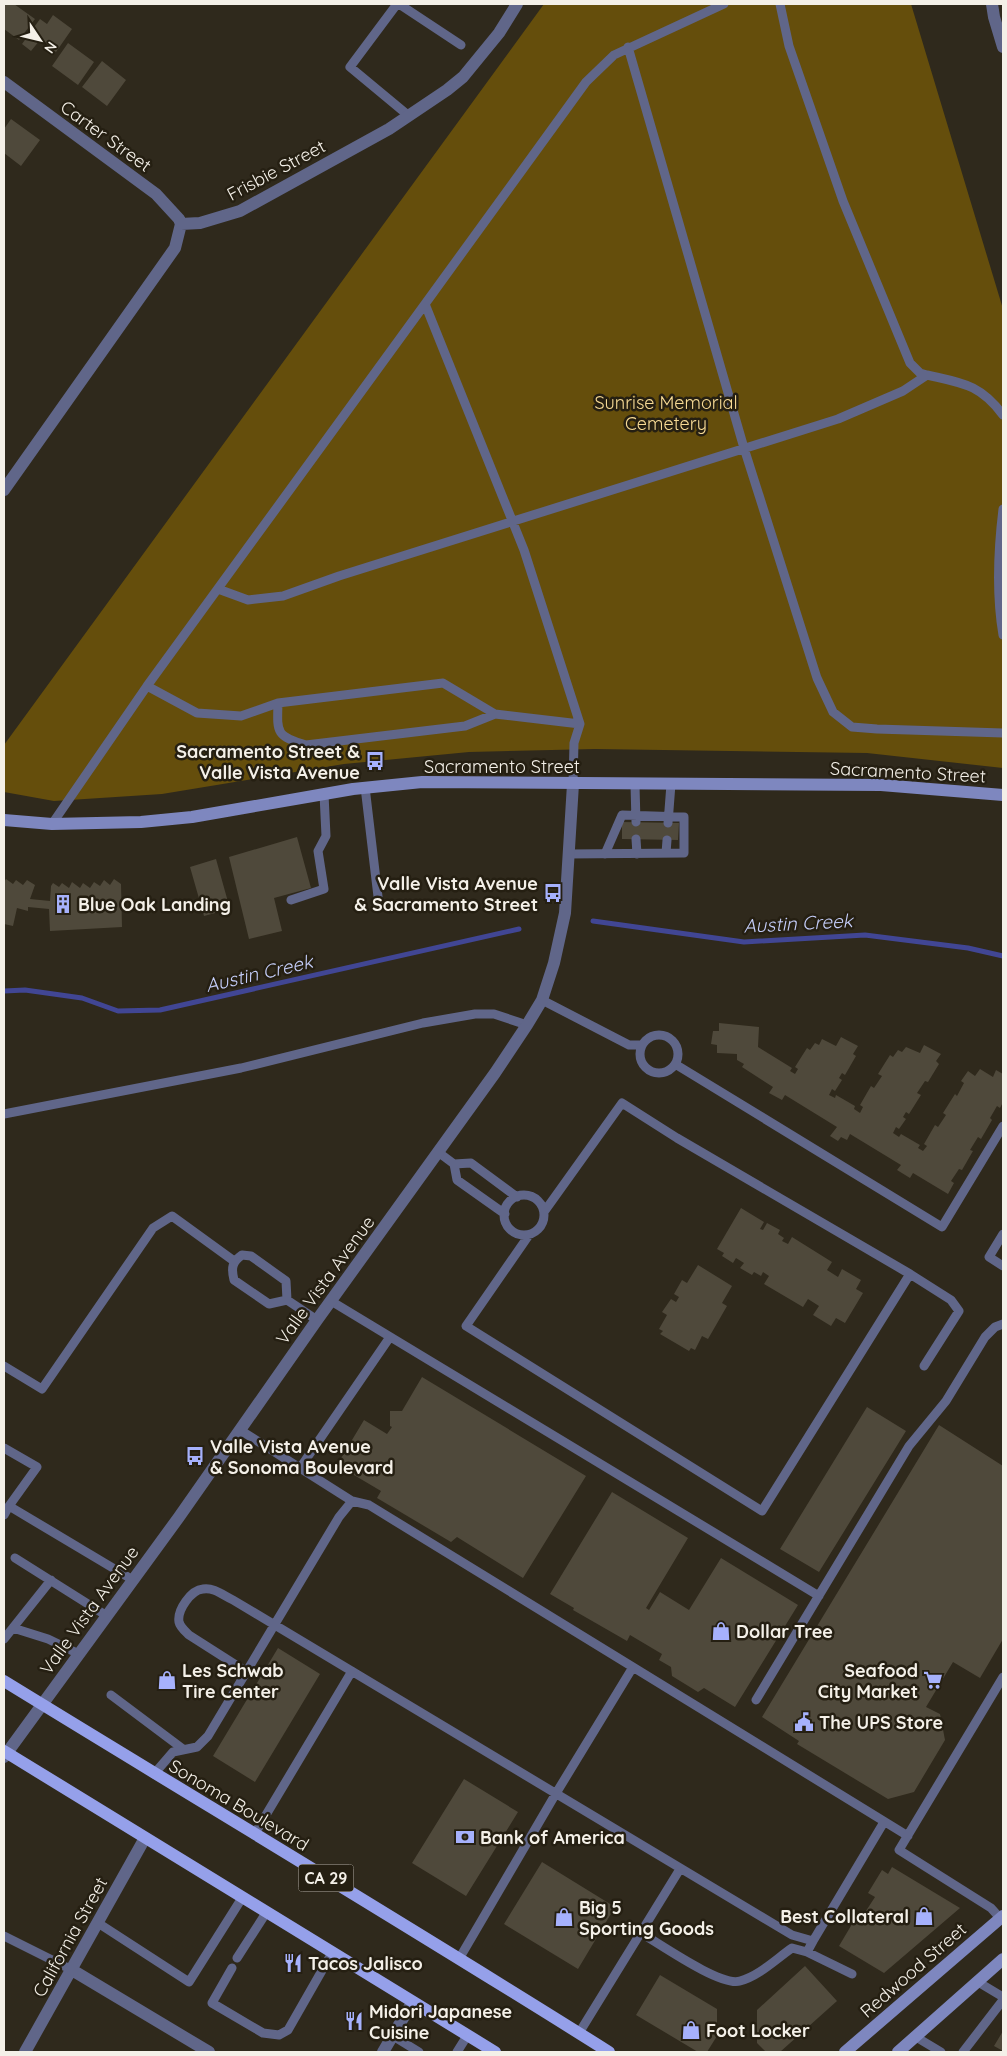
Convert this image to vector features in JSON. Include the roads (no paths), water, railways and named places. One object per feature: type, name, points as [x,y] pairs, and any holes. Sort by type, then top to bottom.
[{"type":"main road","name":"Sacramento Street","points":[[4,820],[52,824],[141,822],[192,817],[324,794],[422,782],[635,785],[881,785],[1003,795]]},
{"type":"main road","name":"Sonoma Boulevard","points":[[4,1681],[609,2052]]},
{"type":"main road","points":[[5,1753],[495,2052]]},
{"type":"main road","name":"Redwood Street","points":[[846,2052],[1002,1917]]},
{"type":"main road","points":[[898,2052],[1003,1958]]},
{"type":"street","name":"Frisbie Street","points":[[181,224],[200,223],[240,212],[409,116],[463,77],[517,4]]},
{"type":"street","points":[[992,4],[1003,47]]},
{"type":"street","name":"Carter Street","points":[[4,82],[156,194],[180,219],[181,224]]},
{"type":"street","points":[[4,490],[175,248],[181,224]]},
{"type":"street","name":"Valle Vista Avenue","points":[[5,1753],[107,1616],[240,1430],[438,1152],[527,1025],[542,1000],[554,963],[565,913],[574,784]]},
{"type":"street","name":"California Street","points":[[25,2052],[145,1838]]},
{"type":"street","points":[[72,1970],[209,2052]]},
{"type":"street","points":[[383,2052],[412,2003]]},
{"type":"lane","points":[[409,116],[350,67],[398,4],[461,45]]},
{"type":"lane","points":[[52,824],[147,686],[586,82],[614,55],[628,47],[724,4]]},
{"type":"lane","points":[[780,4],[790,46],[843,201],[910,363],[920,373],[967,384],[991,399],[1003,415]]},
{"type":"lane","points":[[628,47],[744,448],[817,678],[833,712],[852,727],[1003,733]]},
{"type":"lane","points":[[425,304],[524,550],[580,724],[574,743],[574,784]]},
{"type":"lane","points":[[218,589],[248,600],[282,596],[339,576],[838,419],[903,391],[927,375]]},
{"type":"lane","points":[[1003,510],[1000,537],[1000,615],[1003,635]]},
{"type":"lane","points":[[147,686],[197,712],[241,716],[278,703],[443,683],[495,714],[580,724]]},
{"type":"lane","points":[[278,703],[277,726],[286,739],[306,745],[465,726],[495,714]]},
{"type":"lane","points":[[668,820],[671,784]]},
{"type":"lane","points":[[635,785],[636,819]]},
{"type":"lane","points":[[365,788],[379,905]]},
{"type":"lane","points":[[291,900],[324,889],[318,851],[326,836],[324,794]]},
{"type":"lane","points":[[569,854],[605,854],[637,854],[684,853],[684,817],[668,820],[636,819],[622,815],[605,854]]},
{"type":"lane","points":[[636,839],[637,854]]},
{"type":"lane","points":[[666,853],[667,840]]},
{"type":"lane","points":[[542,1000],[629,1044],[642,1045]]},
{"type":"lane","points":[[4,1114],[241,1068],[423,1023],[475,1014],[494,1014],[527,1025]]},
{"type":"lane","points":[[658,1034],[670,1038],[678,1048],[675,1064],[664,1072],[652,1071],[643,1063],[640,1057],[642,1045],[646,1040],[658,1034]]},
{"type":"lane","points":[[675,1064],[942,1227],[1003,1126]]},
{"type":"lane","points":[[544,1212],[622,1103],[676,1138],[910,1274],[951,1300],[959,1311],[924,1366]]},
{"type":"lane","points":[[438,1152],[454,1164],[471,1163],[517,1197]]},
{"type":"lane","points":[[454,1164],[457,1180],[505,1214]]},
{"type":"lane","points":[[529,1234],[517,1234],[505,1220],[508,1204],[517,1197],[534,1198],[539,1202],[544,1212],[544,1218],[539,1228],[529,1234],[466,1326],[762,1511],[910,1274]]},
{"type":"lane","points":[[4,1366],[42,1389],[153,1228],[172,1216],[234,1261]]},
{"type":"lane","points":[[1003,1234],[989,1258],[1003,1266]]},
{"type":"lane","points":[[287,1300],[286,1281],[251,1256],[242,1255],[234,1261],[231,1270],[234,1280],[269,1304],[287,1300],[317,1320]]},
{"type":"lane","points":[[331,1301],[818,1596]]},
{"type":"lane","points":[[756,1700],[909,1446],[946,1401],[985,1337],[995,1327],[1003,1324]]},
{"type":"lane","points":[[300,1468],[390,1337]]},
{"type":"lane","points":[[240,1430],[352,1501],[369,1505],[908,1836]]},
{"type":"lane","points":[[4,1448],[37,1467],[4,1515]]},
{"type":"lane","points":[[154,1774],[173,1752],[197,1747],[208,1736],[339,1517],[352,1501]]},
{"type":"lane","points":[[9,1506],[133,1580]]},
{"type":"lane","points":[[15,1558],[107,1616]]},
{"type":"lane","points":[[4,1640],[51,1580]]},
{"type":"lane","points":[[247,1672],[189,1635],[179,1624],[182,1606],[194,1593],[203,1588],[215,1590],[792,1935],[813,1942]]},
{"type":"lane","points":[[13,1628],[48,1639],[79,1654]]},
{"type":"lane","points":[[459,1959],[555,1794],[633,1667]]},
{"type":"lane","points":[[254,1835],[352,1671]]},
{"type":"lane","points":[[1002,1917],[991,1908],[899,1850],[1003,1677]]},
{"type":"lane","points":[[111,1695],[182,1749]]},
{"type":"lane","points":[[807,1952],[884,1822]]},
{"type":"lane","points":[[579,2033],[680,1869]]},
{"type":"lane","points":[[98,1923],[189,1982],[242,1898]]},
{"type":"lane","points":[[237,1958],[266,1913]]},
{"type":"lane","points":[[641,1933],[719,1979],[734,1983],[748,1978],[792,1948],[807,1952],[852,1974]]},
{"type":"lane","points":[[4,1936],[72,1970]]},
{"type":"lane","points":[[232,1968],[212,2003],[263,2033],[279,2035],[288,2030],[332,1954]]},
{"type":"lane","points":[[964,2052],[1003,1998],[978,1982]]},
{"type":"lane","points":[[393,2036],[419,2052]]},
{"type":"lane","points":[[457,2052],[467,2036]]},
{"type":"lane","points":[[916,2037],[941,2052]]},
{"type":"waterway","name":"Austin Creek","points":[[593,921],[744,942],[865,935],[968,948],[1003,956]]},
{"type":"waterway","name":"Austin Creek","points":[[4,991],[25,990],[82,998],[118,1011],[160,1010],[519,929]]},
{"type":"place","name":"Sacramento Street & Valle Vista Avenue","points":[[375,761]]},
{"type":"place","name":"Valle Vista Avenue & Sacramento Street","points":[[553,893]]},
{"type":"place","name":"Blue Oak Landing","points":[[63,904]]},
{"type":"place","name":"Valle Vista Avenue & Sonoma Boulevard","points":[[195,1456]]},
{"type":"place","name":"Dollar Tree","points":[[721,1631]]},
{"type":"place","name":"Les Schwab Tire Center","points":[[167,1680]]},
{"type":"place","name":"Seafood City Market","points":[[933,1680]]},
{"type":"place","name":"The UPS Store","points":[[804,1722]]},
{"type":"place","name":"Bank of America","points":[[465,1837]]},
{"type":"place","name":"Best Collateral","points":[[924,1916]]},
{"type":"place","name":"Big 5 Sporting Goods","points":[[564,1917]]},
{"type":"place","name":"Tacos Jalisco","points":[[293,1963]]},
{"type":"place","name":"Midori Japanese Cuisine","points":[[354,2021]]},
{"type":"place","name":"Foot Locker","points":[[691,2030]]},
{"type":"park label","name":"Sunrise Memorial Cemetery","points":[[666,412]]}]
